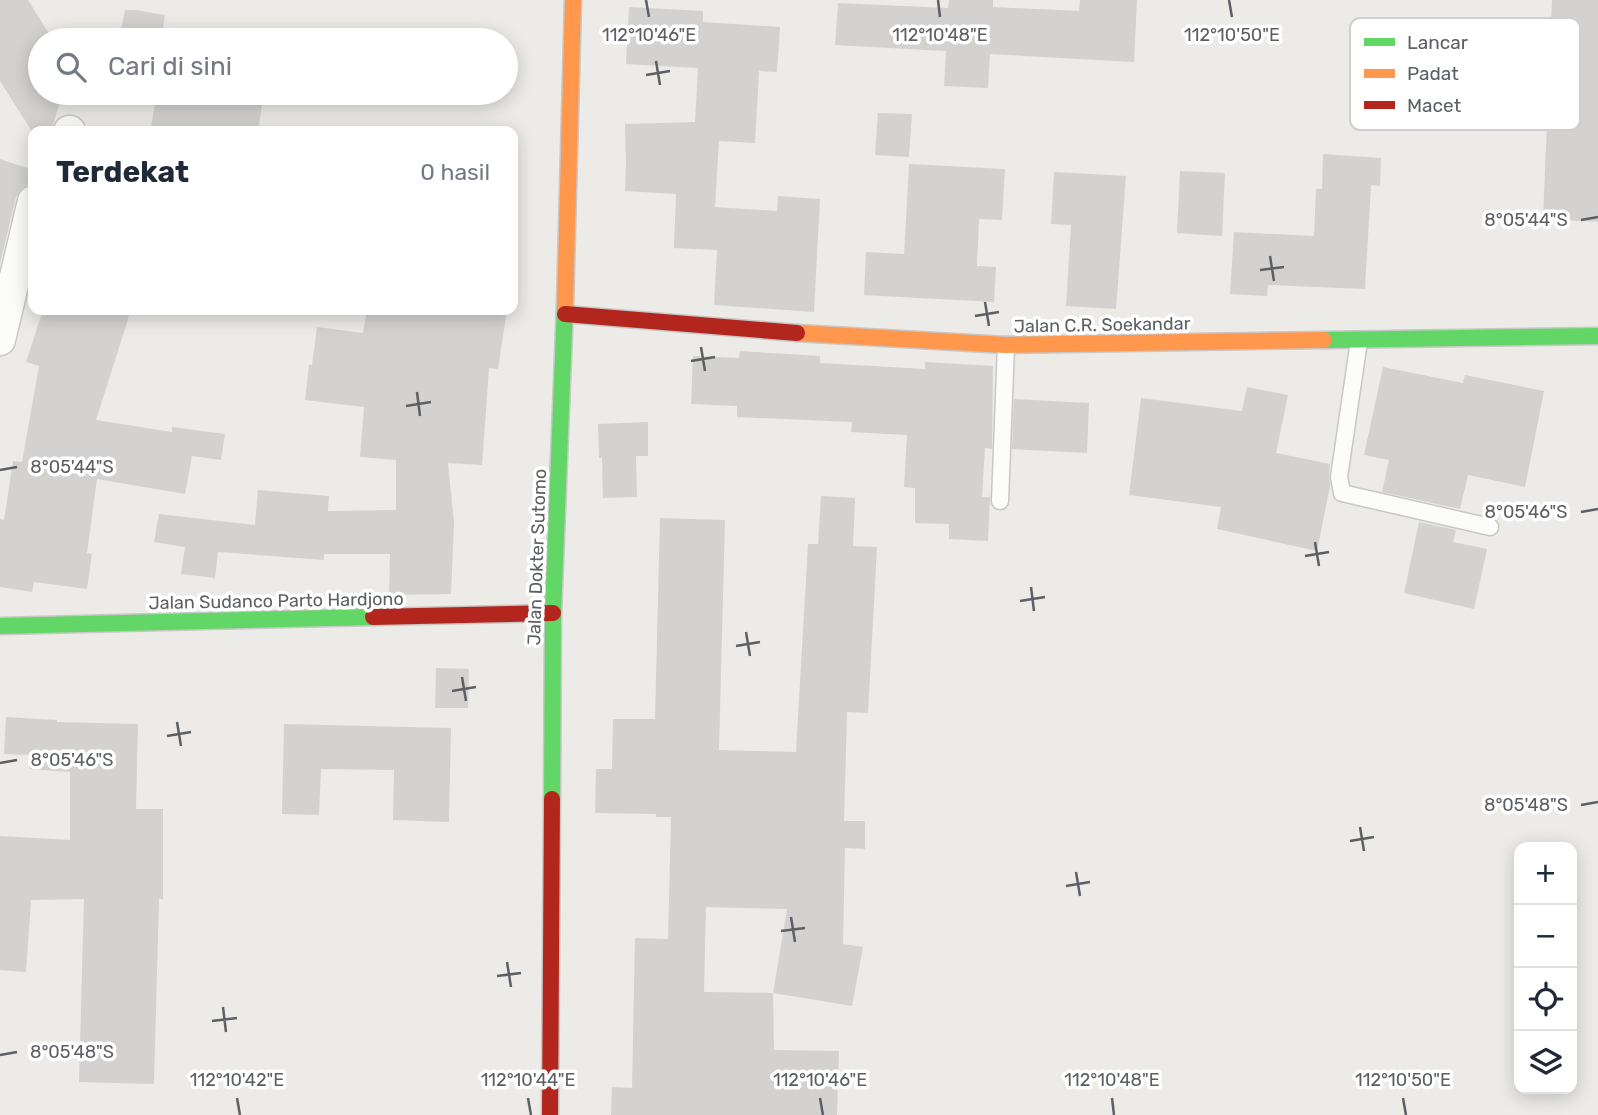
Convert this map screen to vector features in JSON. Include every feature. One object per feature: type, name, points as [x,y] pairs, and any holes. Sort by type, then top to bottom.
[{"type":"street","name":"Jalan Dokter Sutomo","points":[[550,1115],[553,613],[565,314],[573,0]]},
{"type":"street","points":[[0,340],[28,222]]},
{"type":"street","name":"Jalan C.R. Soekandar","points":[[565,314],[780,332],[1006,345],[1598,336]]},
{"type":"street","name":"Jalan Sudanco Parto Hardjono","points":[[0,626],[553,613]]},
{"type":"lane","points":[[1359,341],[1339,477],[1342,493],[1490,527]]},
{"type":"lane","points":[[1000,501],[1006,345]]},
{"type":"building","points":[[0,0],[28,0],[46,28],[28,28],[28,105],[59,105],[53,126],[29,126],[0,81]]},
{"type":"building","points":[[949,0],[993,0],[993,7],[1079,11],[1080,0],[1137,0],[1134,62],[990,54],[988,88],[944,86],[946,51],[835,45],[838,3],[948,8]]},
{"type":"building","points":[[1552,0],[1598,0],[1598,222],[1543,219],[1547,130],[1580,130],[1580,18],[1551,18]]},
{"type":"building","points":[[629,7],[703,11],[703,22],[780,27],[777,72],[759,71],[755,143],[719,141],[715,207],[777,211],[778,196],[820,199],[814,312],[714,305],[717,250],[674,248],[676,194],[625,191],[625,124],[695,122],[698,68],[626,64]]},
{"type":"building","points":[[125,10],[165,15],[163,28],[121,28]]},
{"type":"building","points":[[155,105],[262,105],[259,126],[151,126]]},
{"type":"building","points":[[878,113],[912,114],[909,157],[875,155]]},
{"type":"building","points":[[1323,154],[1381,158],[1380,186],[1371,185],[1365,289],[1268,285],[1267,296],[1230,294],[1234,232],[1314,236],[1316,189],[1322,189]]},
{"type":"building","points":[[0,159],[28,168],[28,185],[16,197],[0,264]]},
{"type":"building","points":[[909,164],[1005,169],[1002,220],[979,219],[977,266],[996,267],[994,302],[864,295],[866,252],[904,254]]},
{"type":"building","points":[[1180,171],[1225,173],[1222,236],[1177,233]]},
{"type":"building","points":[[1054,172],[1126,176],[1116,309],[1066,306],[1071,225],[1051,224]]},
{"type":"building","points":[[41,315],[129,315],[96,420],[172,432],[172,427],[225,434],[221,460],[192,456],[185,494],[97,479],[87,553],[92,554],[87,589],[34,582],[32,592],[0,587],[0,519],[4,520],[13,461],[22,462],[39,366],[26,362]]},
{"type":"building","points":[[366,315],[506,315],[498,369],[489,368],[482,465],[448,463],[454,523],[451,594],[389,595],[390,554],[324,554],[324,560],[218,552],[215,578],[181,574],[185,547],[154,542],[159,514],[255,525],[258,490],[329,496],[328,511],[396,510],[396,460],[360,457],[364,407],[305,400],[317,327],[363,333]]},
{"type":"building","points":[[740,351],[820,356],[820,363],[925,369],[925,362],[993,366],[992,449],[985,448],[982,497],[990,497],[988,541],[949,539],[949,524],[915,523],[915,488],[904,487],[907,435],[851,432],[852,422],[737,417],[737,406],[691,404],[693,356],[739,358]]},
{"type":"building","points":[[1383,367],[1463,383],[1465,375],[1544,391],[1525,487],[1468,475],[1460,509],[1382,492],[1389,460],[1364,455]]},
{"type":"building","points":[[1247,387],[1288,395],[1276,453],[1330,464],[1330,486],[1317,551],[1217,529],[1221,507],[1129,495],[1141,398],[1242,411]]},
{"type":"building","points":[[1014,399],[1089,403],[1087,453],[1012,449]]},
{"type":"building","points":[[648,422],[648,456],[636,456],[637,497],[603,498],[598,424]]},
{"type":"building","points":[[821,496],[855,498],[853,546],[877,547],[868,713],[847,712],[844,821],[865,821],[865,849],[845,848],[843,944],[863,947],[852,1006],[773,993],[774,1050],[839,1051],[837,1115],[611,1115],[612,1087],[632,1088],[635,938],[668,939],[671,817],[656,817],[656,814],[595,813],[596,769],[612,769],[613,719],[655,719],[660,518],[725,520],[719,750],[796,752],[808,544],[818,544]],"holes":[[[706,907],[787,909],[773,993],[704,992]]]},
{"type":"building","points":[[1419,522],[1456,530],[1453,542],[1487,549],[1474,609],[1404,593]]},
{"type":"building","points":[[436,668],[469,669],[468,708],[435,708]]},
{"type":"building","points":[[6,717],[57,722],[138,724],[136,809],[163,809],[163,899],[159,899],[154,1084],[79,1082],[84,899],[31,900],[26,972],[0,970],[0,836],[70,840],[70,772],[29,769],[30,755],[4,754]]},
{"type":"building","points":[[284,724],[451,728],[449,822],[393,820],[394,770],[321,769],[319,815],[282,814]]},
{"type":"traffic: fast","points":[[552,799],[553,613],[565,305]]},
{"type":"traffic: fast","points":[[1324,340],[1598,336]]},
{"type":"traffic: fast","points":[[0,626],[373,617]]},
{"type":"traffic: slow","points":[[565,305],[573,0]]},
{"type":"traffic: slow","points":[[797,333],[1006,345],[1324,340]]},
{"type":"traffic: jam","points":[[565,314],[797,333]]},
{"type":"traffic: jam","points":[[373,617],[553,613]]},
{"type":"traffic: jam","points":[[550,1115],[552,799]]}]
